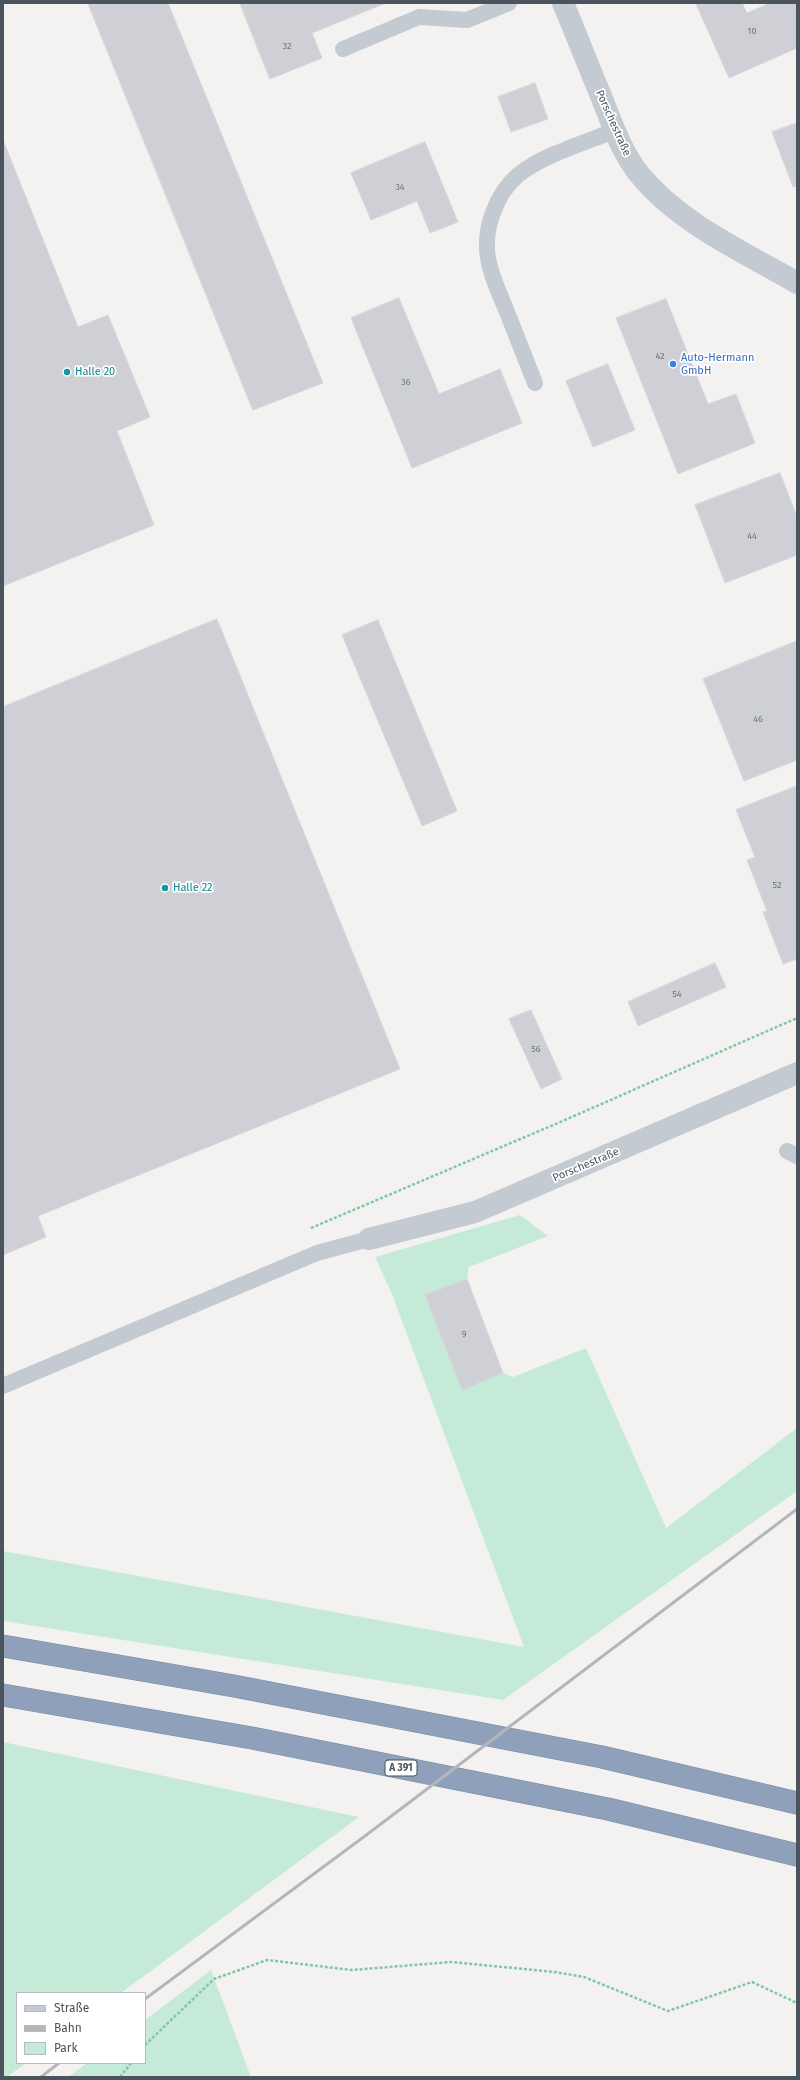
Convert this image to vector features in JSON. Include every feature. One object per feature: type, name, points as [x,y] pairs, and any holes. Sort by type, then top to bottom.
[{"type":"highway","points":[[3,1646],[234,1686],[602,1757],[797,1803]]},
{"type":"highway","name":"A 391","points":[[3,1695],[252,1738],[601,1808],[797,1854]]},
{"type":"street","name":"Porschestraße","points":[[563,3],[614,130],[626,154],[640,174],[657,193],[685,217],[797,283]]},
{"type":"street","name":"Porschestraße","points":[[369,1238],[474,1212],[797,1073]]},
{"type":"lane","points":[[343,49],[420,17],[467,20],[509,3]]},
{"type":"lane","points":[[535,383],[495,282],[488,257],[488,236],[492,216],[504,191],[518,176],[538,162],[614,130]]},
{"type":"lane","points":[[3,1386],[317,1253],[369,1238]]},
{"type":"path","points":[[305,1230],[565,1120],[797,1018]]},
{"type":"path","points":[[146,2044],[214,1979],[267,1960],[352,1970],[451,1962],[555,1972],[584,1976],[668,2011],[752,1982],[797,2004]]},
{"type":"path","points":[[120,2077],[130,2064]]},
{"type":"green space","points":[[520,1215],[548,1236],[469,1267],[467,1279],[425,1295],[462,1389],[503,1373],[513,1377],[586,1348],[666,1528],[797,1428],[797,1491],[503,1700],[3,1621],[3,1551],[524,1647],[392,1294],[375,1257]]},
{"type":"green space","points":[[3,1742],[359,1817],[122,1992],[16,1992],[16,2064],[25,2064],[7,2077],[3,2077]]},
{"type":"green space","points":[[211,1970],[251,2077],[68,2077],[86,2064],[146,2064],[146,2019]]},
{"type":"building","points":[[88,3],[168,3],[323,383],[253,410]]},
{"type":"building","points":[[240,3],[386,3],[312,33],[322,58],[270,79]]},
{"type":"building","points":[[742,3],[747,13],[770,3],[797,3],[797,48],[729,78],[696,4]]},
{"type":"building","points":[[535,83],[548,119],[511,132],[498,97]]},
{"type":"building","points":[[797,123],[797,186],[793,187],[772,132]]},
{"type":"building","name":"Halle 20","points":[[3,140],[78,327],[108,315],[150,417],[117,431],[154,525],[3,586]]},
{"type":"building","points":[[425,142],[458,222],[430,233],[417,201],[371,220],[351,173]]},
{"type":"building","points":[[399,298],[439,394],[500,369],[522,423],[412,468],[351,318]]},
{"type":"building","points":[[666,299],[708,404],[736,394],[755,443],[678,474],[616,318]]},
{"type":"building","points":[[608,364],[635,430],[593,447],[566,381]]},
{"type":"building","points":[[780,473],[797,517],[797,555],[725,583],[695,505]]},
{"type":"building","name":"Halle 22","points":[[217,619],[400,1069],[38,1216],[46,1237],[3,1255],[3,707]]},
{"type":"building","points":[[378,620],[457,811],[422,826],[342,635]]},
{"type":"building","points":[[797,641],[797,760],[744,781],[703,679]]},
{"type":"building","points":[[797,786],[797,959],[783,964],[763,912],[767,911],[747,860],[755,857],[736,810]]},
{"type":"building","points":[[715,963],[726,987],[638,1026],[628,1002]]},
{"type":"building","points":[[531,1010],[562,1079],[541,1089],[509,1019]]},
{"type":"building","points":[[467,1279],[503,1373],[462,1390],[425,1295]]},
{"type":"railway","points":[[146,1998],[365,1836],[797,1509]]},
{"type":"railway","points":[[41,2077],[58,2064]]},
{"type":"place","name":"Auto-Hermann GmbH","points":[[673,364]]},
{"type":"place","name":"Halle 20","points":[[67,372]]},
{"type":"place","name":"Halle 22","points":[[165,888]]}]
